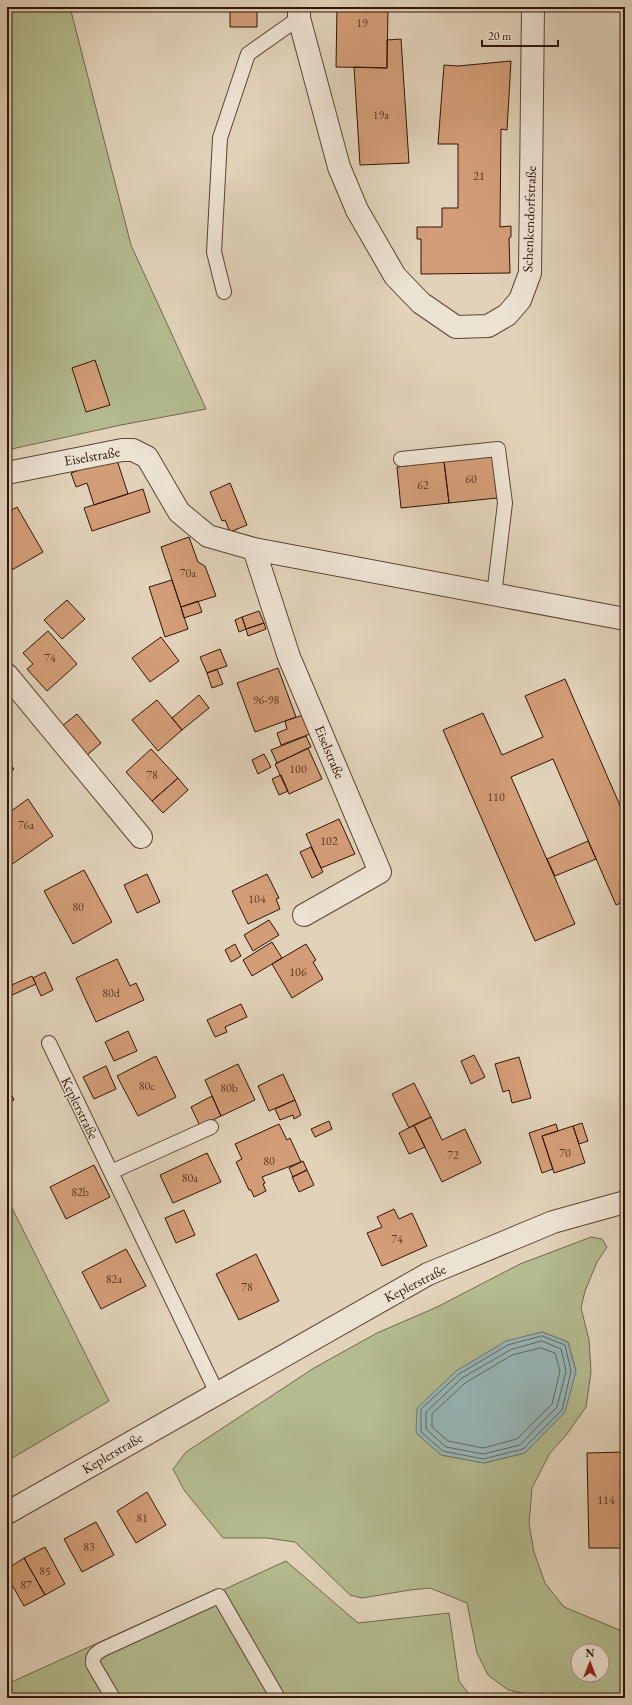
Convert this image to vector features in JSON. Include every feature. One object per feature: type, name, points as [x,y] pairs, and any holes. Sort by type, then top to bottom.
[{"type":"street","name":"Schenkendorfstraße","points":[[299,12],[339,167],[357,210],[394,276],[421,303],[456,327],[488,326],[507,315],[520,300],[530,273],[533,7]]},
{"type":"street","name":"Eiselstraße","points":[[7,473],[122,450],[133,450],[148,457],[179,512],[208,536],[254,549],[625,619]]},
{"type":"street","name":"Eiselstraße","points":[[254,549],[289,657],[380,872],[304,914]]},
{"type":"street","points":[[7,675],[141,837]]},
{"type":"street","name":"Keplerstraße","points":[[7,1513],[428,1274],[553,1222],[625,1202]]},
{"type":"lane","points":[[224,292],[214,252],[220,138],[248,54],[299,12]]},
{"type":"lane","points":[[401,459],[498,449],[505,503],[494,595]]},
{"type":"lane","name":"Keplerstraße","points":[[49,1043],[218,1393]]},
{"type":"lane","points":[[111,1172],[211,1127]]},
{"type":"lane","points":[[113,1698],[93,1664],[92,1659],[96,1654],[101,1650],[219,1596],[278,1698]]},
{"type":"green space","points":[[7,7],[70,7],[131,245],[206,409],[121,425],[7,450]]},
{"type":"green space","points":[[7,1198],[109,1401],[7,1461]]},
{"type":"green space","points":[[591,1237],[602,1239],[607,1247],[597,1262],[585,1291],[581,1308],[589,1340],[591,1372],[586,1407],[567,1434],[550,1453],[532,1488],[529,1524],[534,1552],[545,1583],[564,1607],[622,1631],[625,1636],[625,1698],[546,1698],[508,1690],[488,1675],[477,1653],[467,1603],[430,1588],[362,1598],[350,1595],[295,1542],[267,1538],[223,1538],[184,1490],[173,1469],[186,1452],[314,1368],[377,1333],[437,1307],[520,1264]],"holes":[[[542,1332],[568,1342],[576,1371],[525,1453],[484,1463],[441,1455]]]},
{"type":"green space","points":[[286,1561],[358,1623],[449,1613],[459,1681],[472,1698],[7,1698],[7,1684],[215,1590],[223,1590]]},
{"type":"water","points":[[542,1332],[568,1342],[576,1371],[565,1412],[525,1453],[484,1463],[441,1455],[416,1433],[417,1408],[456,1371],[506,1341]]},
{"type":"building","points":[[230,7],[257,7],[257,27],[230,27]]},
{"type":"building","points":[[337,7],[388,7],[387,68],[336,67]]},
{"type":"building","points":[[580,7],[625,7],[625,10],[580,9]]},
{"type":"building","points":[[401,39],[409,163],[360,165],[354,67],[387,68],[387,40]]},
{"type":"building","points":[[511,61],[507,130],[501,129],[500,227],[511,226],[511,237],[509,238],[510,273],[421,274],[421,239],[417,239],[417,227],[442,227],[442,208],[458,208],[458,144],[438,144],[444,65],[458,66]]},
{"type":"building","points":[[95,360],[110,405],[86,412],[72,368]]},
{"type":"building","points":[[492,456],[497,498],[449,503],[444,461]]},
{"type":"building","points":[[116,457],[128,494],[94,505],[87,483],[76,487],[71,473]]},
{"type":"building","points":[[444,461],[449,503],[401,508],[397,467]]},
{"type":"building","points":[[230,483],[247,525],[230,532],[225,520],[222,521],[210,492]]},
{"type":"building","points":[[143,489],[150,512],[92,531],[84,508]]},
{"type":"building","points":[[17,507],[43,552],[10,571],[7,566],[7,513]]},
{"type":"building","points":[[189,537],[198,562],[205,566],[216,596],[181,607],[161,547]]},
{"type":"building","points":[[172,580],[188,629],[165,637],[149,587]]},
{"type":"building","points":[[67,600],[85,619],[62,639],[44,620]]},
{"type":"building","points":[[198,601],[202,612],[184,618],[181,607]]},
{"type":"building","points":[[259,611],[264,623],[246,629],[242,617]]},
{"type":"building","points":[[242,617],[246,629],[239,632],[235,620]]},
{"type":"building","points":[[264,623],[266,629],[248,636],[246,629]]},
{"type":"building","points":[[48,631],[77,664],[47,691],[27,669],[33,664],[23,653]]},
{"type":"building","points":[[161,637],[179,661],[150,682],[132,658]]},
{"type":"building","points":[[220,649],[227,666],[207,673],[200,657]]},
{"type":"building","points":[[278,668],[296,717],[255,732],[237,683]]},
{"type":"building","points":[[217,669],[223,684],[212,688],[207,673]]},
{"type":"building","points":[[565,679],[625,817],[625,901],[616,905],[553,759],[511,777],[575,924],[535,941],[443,730],[483,713],[502,755],[543,737],[525,696]]},
{"type":"building","points":[[199,695],[209,708],[182,730],[172,718]]},
{"type":"building","points":[[157,700],[182,730],[158,751],[132,720]]},
{"type":"building","points":[[77,714],[101,743],[86,756],[62,726]]},
{"type":"building","points":[[303,715],[310,734],[281,745],[277,733],[287,729],[285,721]]},
{"type":"building","points":[[306,736],[311,747],[277,763],[271,750]]},
{"type":"building","points":[[308,748],[322,779],[289,794],[275,764]]},
{"type":"building","points":[[151,749],[178,778],[152,801],[126,772]]},
{"type":"building","points":[[264,754],[271,767],[258,774],[252,760]]},
{"type":"building","points":[[7,761],[14,769],[7,774]]},
{"type":"building","points":[[281,775],[288,791],[279,795],[272,779]]},
{"type":"building","points":[[178,778],[188,790],[163,813],[152,801]]},
{"type":"building","points":[[28,799],[53,836],[8,867],[7,814]]},
{"type":"building","points":[[339,819],[355,854],[321,868],[306,834]]},
{"type":"building","points":[[588,841],[596,859],[555,876],[547,859]]},
{"type":"building","points":[[311,847],[323,872],[312,878],[300,852]]},
{"type":"building","points":[[84,870],[112,922],[73,944],[44,891]]},
{"type":"building","points":[[147,874],[160,902],[137,913],[124,885]]},
{"type":"building","points":[[267,874],[279,898],[276,899],[280,909],[248,924],[232,891]]},
{"type":"building","points":[[269,920],[279,935],[253,951],[244,935]]},
{"type":"building","points":[[272,942],[282,958],[252,976],[243,960]]},
{"type":"building","points":[[235,944],[241,956],[231,962],[225,950]]},
{"type":"building","points":[[306,944],[316,960],[313,962],[323,979],[292,998],[272,964]]},
{"type":"building","points":[[117,959],[130,986],[136,983],[144,1000],[96,1022],[76,978]]},
{"type":"building","points":[[45,972],[53,990],[41,996],[33,978]]},
{"type":"building","points":[[32,976],[36,984],[8,997],[7,987]]},
{"type":"building","points":[[241,1004],[247,1017],[225,1027],[227,1032],[215,1037],[207,1020]]},
{"type":"building","points":[[128,1031],[137,1051],[114,1061],[105,1042]]},
{"type":"building","points":[[474,1055],[485,1077],[471,1084],[461,1061]]},
{"type":"building","points":[[156,1056],[176,1097],[138,1116],[117,1076]]},
{"type":"building","points":[[519,1057],[531,1098],[512,1103],[509,1090],[503,1092],[495,1064]]},
{"type":"building","points":[[238,1064],[255,1100],[221,1116],[205,1080]]},
{"type":"building","points":[[106,1066],[116,1089],[94,1099],[83,1077]]},
{"type":"building","points":[[283,1074],[295,1100],[269,1111],[258,1086]]},
{"type":"building","points":[[414,1083],[431,1117],[409,1128],[392,1094]]},
{"type":"building","points":[[7,1085],[14,1100],[7,1103]]},
{"type":"building","points":[[212,1096],[221,1116],[200,1126],[191,1107]]},
{"type":"building","points":[[295,1100],[301,1115],[294,1119],[293,1115],[280,1120],[275,1109]]},
{"type":"building","points":[[431,1117],[442,1140],[465,1129],[481,1163],[442,1182],[414,1125]]},
{"type":"building","points":[[329,1121],[332,1129],[315,1137],[311,1129]]},
{"type":"building","points":[[582,1123],[588,1141],[579,1144],[573,1126]]},
{"type":"building","points":[[279,1124],[287,1140],[290,1138],[301,1162],[262,1177],[265,1183],[263,1184],[266,1191],[254,1197],[251,1190],[249,1190],[236,1162],[242,1159],[235,1144]]},
{"type":"building","points":[[556,1124],[558,1131],[542,1136],[553,1169],[542,1173],[529,1133]]},
{"type":"building","points":[[414,1125],[425,1147],[409,1154],[399,1133]]},
{"type":"building","points":[[573,1126],[585,1163],[554,1173],[542,1136]]},
{"type":"building","points":[[207,1153],[221,1182],[173,1203],[160,1175]]},
{"type":"building","points":[[303,1161],[307,1170],[293,1177],[289,1168]]},
{"type":"building","points":[[94,1165],[110,1197],[66,1219],[50,1187]]},
{"type":"building","points":[[307,1170],[314,1185],[299,1192],[292,1177]]},
{"type":"building","points":[[394,1209],[399,1219],[412,1213],[427,1246],[382,1266],[367,1233],[382,1227],[377,1217]]},
{"type":"building","points":[[184,1210],[195,1235],[176,1243],[165,1218]]},
{"type":"building","points":[[126,1249],[146,1286],[101,1309],[82,1272]]},
{"type":"building","points":[[256,1254],[279,1301],[239,1320],[216,1274]]},
{"type":"building","points":[[625,1452],[625,1548],[589,1548],[587,1453]]},
{"type":"building","points":[[147,1492],[166,1525],[136,1543],[117,1511]]},
{"type":"building","points":[[96,1522],[114,1555],[82,1572],[64,1539]]},
{"type":"building","points":[[45,1547],[65,1584],[45,1595],[24,1558]]},
{"type":"building","points":[[24,1558],[45,1595],[24,1606],[7,1576],[7,1569]]}]
